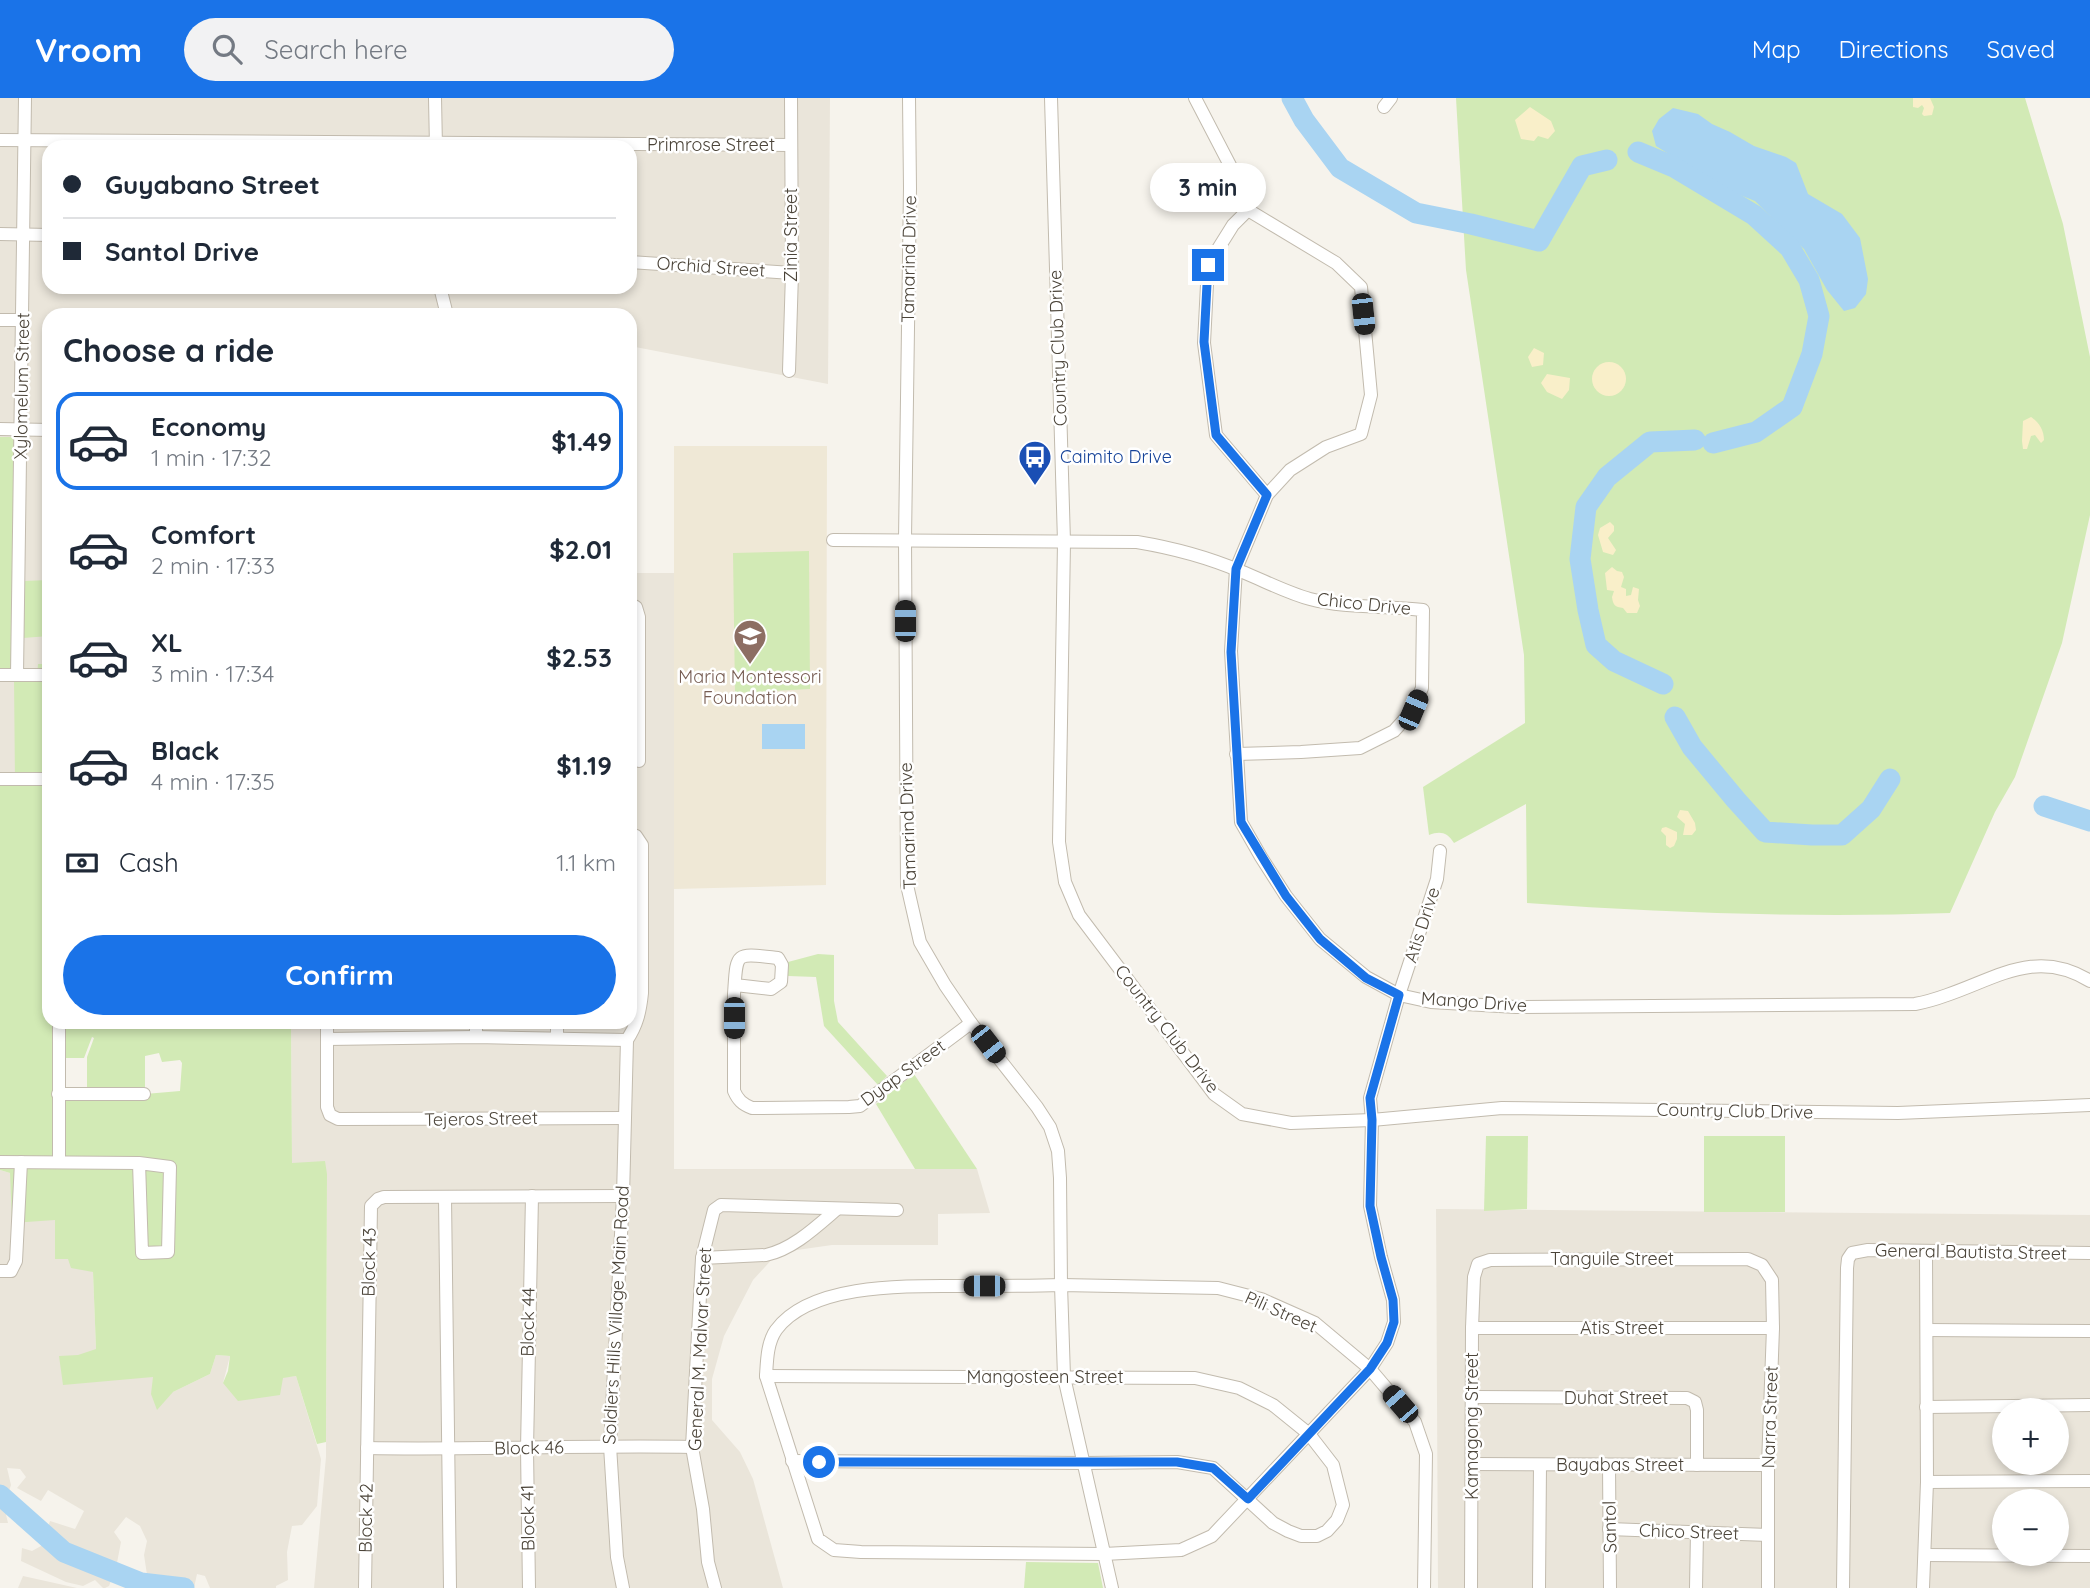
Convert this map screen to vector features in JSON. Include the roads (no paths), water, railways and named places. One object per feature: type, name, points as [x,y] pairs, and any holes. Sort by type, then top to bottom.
[{"type":"street","name":"Xylomelum Street","points":[[17,675],[25,98]]},
{"type":"street","points":[[435,98],[436,140]]},
{"type":"street","name":"Zinia Street","points":[[789,371],[792,273],[791,98]]},
{"type":"street","name":"Tamarind Drive","points":[[909,98],[905,539],[907,885],[920,942],[971,1023],[1037,1107],[1050,1127],[1058,1151],[1064,1377],[1112,1588]]},
{"type":"street","name":"Country Club Drive","points":[[1051,98],[1064,542],[1059,842],[1065,882],[1079,915],[1214,1094],[1242,1114],[1291,1123],[1372,1120],[1502,1108],[1898,1113],[2090,1105]]},
{"type":"street","points":[[1195,98],[1234,173],[1248,210],[1233,225],[1208,265],[1204,342],[1216,435],[1267,495]]},
{"type":"street","name":"Primrose Street","points":[[0,140],[42,140]]},
{"type":"street","name":"Primrose Street","points":[[637,145],[791,145]]},
{"type":"street","name":"Mango Drive","points":[[1248,210],[1336,263],[1360,287],[1371,395],[1360,434],[1326,447],[1290,470],[1267,495],[1236,569],[1231,652],[1241,822],[1286,896],[1320,939],[1366,978],[1399,995],[1431,1002],[1516,1007],[1915,1004],[1947,995],[2001,972],[2020,967],[2057,967],[2090,981]]},
{"type":"street","points":[[0,234],[42,235]]},
{"type":"street","name":"Orchid Street","points":[[637,262],[792,273]]},
{"type":"street","points":[[0,320],[23,320]]},
{"type":"street","points":[[0,429],[42,430]]},
{"type":"street","points":[[833,540],[1064,542]]},
{"type":"street","name":"Chico Drive","points":[[1064,542],[1137,542],[1177,549],[1236,569],[1309,599],[1349,606],[1423,610],[1422,688],[1413,710],[1394,731],[1360,748],[1236,754]]},
{"type":"street","points":[[637,613],[639,761]]},
{"type":"street","points":[[0,674],[42,675]]},
{"type":"street","points":[[0,779],[42,779]]},
{"type":"street","points":[[637,838],[642,845],[642,993],[637,1022]]},
{"type":"street","name":"Atis Drive","points":[[1370,1369],[1387,1343],[1394,1322],[1393,1300],[1370,1206],[1370,1098],[1399,995],[1437,879],[1440,851]]},
{"type":"street","name":"Dyap Street","points":[[735,985],[734,1091],[744,1105],[752,1108],[860,1105],[971,1023]]},
{"type":"street","points":[[59,1029],[59,1162]]},
{"type":"street","points":[[327,1029],[327,1039],[476,1037],[627,1040],[635,1029]]},
{"type":"street","points":[[405,1029],[405,1037]]},
{"type":"street","points":[[476,1029],[476,1037]]},
{"type":"street","points":[[557,1029],[557,1038]]},
{"type":"street","name":"Tejeros Street","points":[[327,1039],[327,1107],[330,1115],[338,1119],[624,1118]]},
{"type":"street","name":"Soldiers Hills Village Main Road","points":[[623,1588],[616,1547],[610,1446],[627,1040]]},
{"type":"street","points":[[58,1094],[144,1094]]},
{"type":"street","points":[[0,1162],[139,1163],[170,1167],[169,1252],[142,1253],[139,1163]]},
{"type":"street","points":[[0,1271],[11,1271],[16,1261],[21,1162]]},
{"type":"street","name":"Block 44","points":[[527,1448],[532,1196]]},
{"type":"street","name":"Block 43","points":[[367,1448],[371,1206],[374,1202],[384,1197],[622,1196]]},
{"type":"street","points":[[445,1198],[450,1588]]},
{"type":"street","name":"General M. Malvar Street","points":[[716,1588],[708,1562],[703,1509],[692,1447],[702,1258],[711,1216],[717,1207],[722,1205],[897,1210]]},
{"type":"street","points":[[702,1258],[776,1253],[819,1225],[837,1209]]},
{"type":"street","name":"General Bautista Street","points":[[1843,1588],[1847,1268],[1852,1252],[2090,1253]]},
{"type":"street","points":[[1923,1588],[1927,1482],[1926,1252]]},
{"type":"street","name":"Tanguile Street","points":[[1478,1264],[1490,1260],[1748,1259]]},
{"type":"street","name":"Narra Street","points":[[1748,1259],[1762,1265],[1772,1280],[1768,1588]]},
{"type":"street","name":"Kamagong Street","points":[[1471,1588],[1472,1328],[1474,1277],[1478,1264]]},
{"type":"street","name":"Pili Street","points":[[907,1286],[1218,1288],[1261,1299],[1315,1323],[1370,1369],[1212,1536],[1181,1550],[1104,1554],[834,1550],[818,1539],[766,1376],[768,1349],[774,1332],[786,1318],[803,1307],[857,1290],[907,1286]]},
{"type":"street","name":"Atis Street","points":[[1472,1328],[1773,1328]]},
{"type":"street","points":[[1927,1330],[2090,1331]]},
{"type":"street","points":[[1370,1369],[1415,1422],[1426,1454],[1424,1588]]},
{"type":"street","name":"Mangosteen Street","points":[[766,1376],[1195,1378],[1239,1388],[1273,1405],[1309,1434],[1333,1465],[1343,1505],[1337,1520],[1327,1531],[1317,1536],[1301,1536],[1273,1523],[1248,1499]]},
{"type":"street","name":"Duhat Street","points":[[1473,1397],[1687,1398],[1695,1402],[1697,1410],[1697,1465]]},
{"type":"street","points":[[1926,1407],[2090,1405]]},
{"type":"street","name":"Block 46","points":[[367,1448],[692,1447]]},
{"type":"street","name":"Block 42","points":[[365,1588],[367,1448]]},
{"type":"street","name":"Block 41","points":[[527,1448],[529,1588]]},
{"type":"street","points":[[793,1461],[1177,1462],[1213,1468],[1248,1499]]},
{"type":"street","name":"Bayabas Street","points":[[1472,1464],[1768,1465]]},
{"type":"street","points":[[1539,1588],[1540,1465]]},
{"type":"street","name":"Santol","points":[[1609,1465],[1610,1588]]},
{"type":"street","points":[[1927,1482],[2090,1481]]},
{"type":"street","name":"Chico Street","points":[[1609,1530],[1768,1535]]},
{"type":"street","points":[[1696,1588],[1697,1532]]},
{"type":"street","points":[[1924,1555],[2090,1556]]},
{"type":"water","points":[[1673,108],[1698,114],[1754,146],[1796,163],[1808,194],[1842,214],[1860,238],[1868,279],[1866,294],[1855,308],[1844,311],[1827,290],[1804,249],[1755,201],[1725,189],[1656,146],[1652,131],[1659,119]]},
{"type":"water","points":[[762,724],[805,724],[805,749],[762,749]]},
{"type":"waterway","points":[[1292,98],[1304,120],[1340,168],[1416,213],[1539,241],[1582,166],[1607,160]]},
{"type":"waterway","points":[[1638,152],[1674,167],[1754,215],[1790,248],[1809,280],[1819,316],[1812,354],[1792,407],[1756,432],[1713,443]]},
{"type":"waterway","points":[[1663,684],[1614,661],[1596,645],[1580,559],[1586,507],[1607,477],[1650,442],[1695,440]]},
{"type":"waterway","points":[[1675,717],[1692,747],[1765,832],[1842,835],[1871,809],[1890,779]]},
{"type":"waterway","points":[[2044,806],[2090,821]]},
{"type":"waterway","points":[[0,1495],[64,1552],[141,1583],[184,1588]]},
{"type":"place","name":"Caimito Drive","points":[[1035,487]]},
{"type":"place","name":"Maria Montessori Foundation","points":[[750,666]]}]
